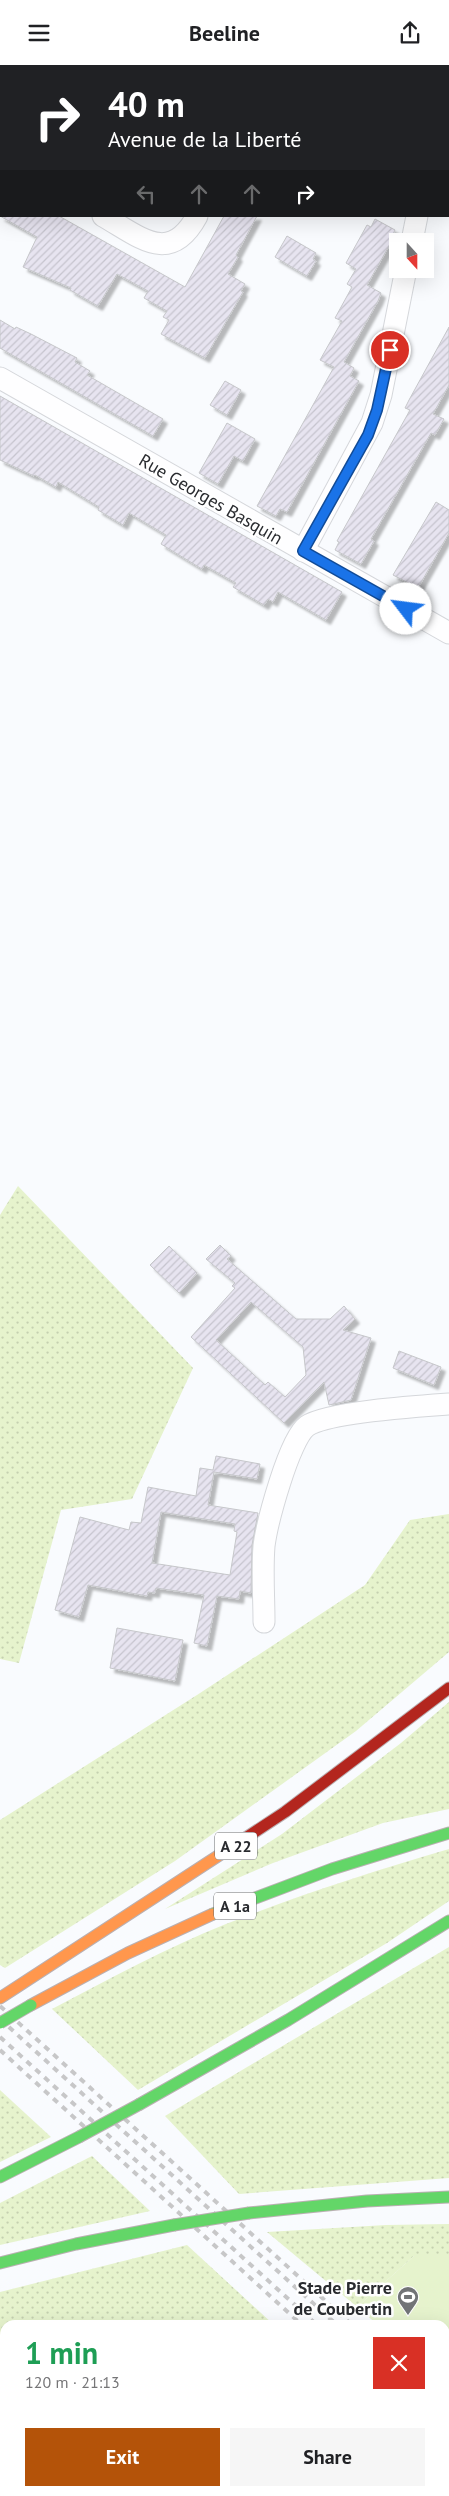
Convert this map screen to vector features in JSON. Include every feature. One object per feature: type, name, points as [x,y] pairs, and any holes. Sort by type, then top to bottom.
[{"type":"highway","name":"A 22","points":[[0,1998],[286,1812],[449,1688]]},
{"type":"highway","name":"A 1a","points":[[0,2023],[140,1947],[216,1913],[348,1864],[449,1833]]},
{"type":"highway","points":[[0,2177],[140,2104],[296,2015],[449,1921]]},
{"type":"highway","points":[[0,2263],[86,2242],[249,2213],[367,2201],[449,2197]]},
{"type":"street","points":[[106,217],[146,240],[168,244],[182,239],[197,217]]},
{"type":"street","points":[[414,233],[417,217]]},
{"type":"street","points":[[303,551],[372,423],[379,403],[404,278]]},
{"type":"street","name":"Rue Georges Basquin","points":[[0,379],[449,633]]},
{"type":"street","points":[[264,1622],[264,1545],[289,1452],[307,1426],[332,1418],[405,1407],[449,1404]]},
{"type":"green space","points":[[18,1186],[193,1368],[132,1499],[61,1510],[19,1663],[0,1659],[0,1215]]},
{"type":"green space","points":[[449,1514],[449,1652],[356,1731],[175,1861],[5,1968],[0,1965],[0,1820],[197,1695],[365,1585],[410,1520]]},
{"type":"green space","points":[[449,1702],[449,1809],[383,1823],[273,1863],[165,1909],[282,1834],[401,1743]]},
{"type":"green space","points":[[449,1849],[449,1901],[387,1943],[138,2090],[52,2009],[116,1975],[226,1924],[337,1884]]},
{"type":"green space","points":[[449,1947],[449,2178],[239,2194],[165,2116]]},
{"type":"green space","points":[[0,2090],[51,2137],[0,2162]]},
{"type":"green space","points":[[92,2156],[150,2211],[0,2245],[0,2203]]},
{"type":"green space","points":[[449,2224],[449,2256],[414,2256],[357,2307],[267,2232],[386,2225]]},
{"type":"green space","points":[[187,2245],[269,2320],[0,2320],[0,2292]]},
{"type":"green space","name":"Stade Pierre de Coubertin","points":[[414,2256],[449,2256],[449,2320],[372,2320],[357,2307]]},
{"type":"building","points":[[2,217],[61,217],[185,287],[223,217],[256,217],[228,274],[245,284],[241,291],[243,292],[205,358],[161,334],[169,320],[163,317],[167,311],[144,298],[148,291],[117,274],[98,306],[70,290],[71,288],[23,267],[37,237]]},
{"type":"building","points":[[375,219],[395,230],[394,233],[389,233],[389,246],[367,285],[381,293],[378,301],[344,362],[354,368],[350,376],[359,381],[287,512],[280,509],[276,516],[257,506],[334,367],[320,360],[342,321],[335,318],[352,287],[347,284],[356,269],[346,263],[367,225],[371,227]]},
{"type":"building","points":[[287,236],[316,253],[313,259],[316,261],[307,276],[275,257]]},
{"type":"building","points":[[0,320],[77,358],[75,362],[90,371],[87,375],[163,419],[153,436],[0,348]]},
{"type":"building","points":[[449,327],[449,385],[433,414],[444,419],[435,435],[431,433],[371,539],[374,541],[361,564],[335,550],[339,542],[337,541],[410,410],[405,408]]},
{"type":"building","points":[[225,381],[241,390],[227,415],[210,405]]},
{"type":"building","points":[[0,396],[342,592],[326,620],[278,592],[273,602],[268,599],[264,605],[233,587],[236,583],[204,565],[202,569],[161,544],[166,535],[129,513],[123,525],[98,510],[99,507],[58,482],[56,487],[35,475],[0,460]]},
{"type":"building","points":[[227,423],[255,439],[243,461],[234,456],[218,484],[199,473]]},
{"type":"building","points":[[436,502],[449,510],[449,533],[418,588],[393,575]]},
{"type":"building","points":[[220,1245],[231,1256],[227,1259],[296,1319],[330,1319],[344,1306],[355,1319],[343,1330],[371,1338],[351,1400],[329,1405],[324,1382],[284,1423],[191,1337],[235,1288],[232,1286],[235,1283],[206,1259]],"holes":[[[251,1302],[303,1347],[306,1375],[285,1397],[268,1382],[265,1385],[216,1340]]]},
{"type":"building","points":[[169,1246],[197,1273],[179,1293],[150,1265]]},
{"type":"building","points":[[399,1351],[441,1367],[434,1385],[393,1368]]},
{"type":"building","points":[[216,1456],[260,1464],[257,1479],[214,1472],[208,1505],[258,1513],[252,1545],[251,1593],[240,1591],[239,1599],[217,1596],[207,1646],[194,1643],[204,1595],[156,1588],[155,1593],[148,1592],[147,1596],[88,1585],[79,1617],[55,1610],[80,1517],[129,1530],[131,1522],[141,1523],[148,1487],[196,1496],[200,1468],[213,1470]],"holes":[[[161,1512],[235,1524],[234,1531],[237,1532],[230,1575],[152,1563]]]},
{"type":"building","points":[[117,1628],[183,1640],[175,1681],[110,1668]]},
{"type":"railway","points":[[0,2006],[346,2320]]},
{"type":"railway","points":[[0,2019],[331,2320]]},
{"type":"railway","points":[[0,2037],[311,2320]]},
{"type":"railway","points":[[0,2050],[297,2320]]},
{"type":"traffic: fast","points":[[213,1914],[332,1869],[449,1833]]},
{"type":"traffic: fast","points":[[140,2104],[288,2020],[449,1921]]},
{"type":"traffic: fast","points":[[0,2023],[31,2005]]},
{"type":"traffic: fast","points":[[79,2137],[140,2104]]},
{"type":"traffic: fast","points":[[0,2177],[79,2137]]},
{"type":"traffic: fast","points":[[249,2213],[367,2201],[449,2197]]},
{"type":"traffic: fast","points":[[174,2225],[249,2213]]},
{"type":"traffic: fast","points":[[0,2263],[76,2244],[174,2225]]},
{"type":"traffic: slow","points":[[0,1998],[244,1839]]},
{"type":"traffic: slow","points":[[31,2005],[128,1953],[213,1914]]},
{"type":"traffic: jam","points":[[244,1839],[285,1812],[449,1688]]},
{"type":"place","name":"Stade Pierre de Coubertin","points":[[408,2316]]},
{"type":"route","points":[[390,350],[377,410],[368,435],[303,551],[406,609]]}]
